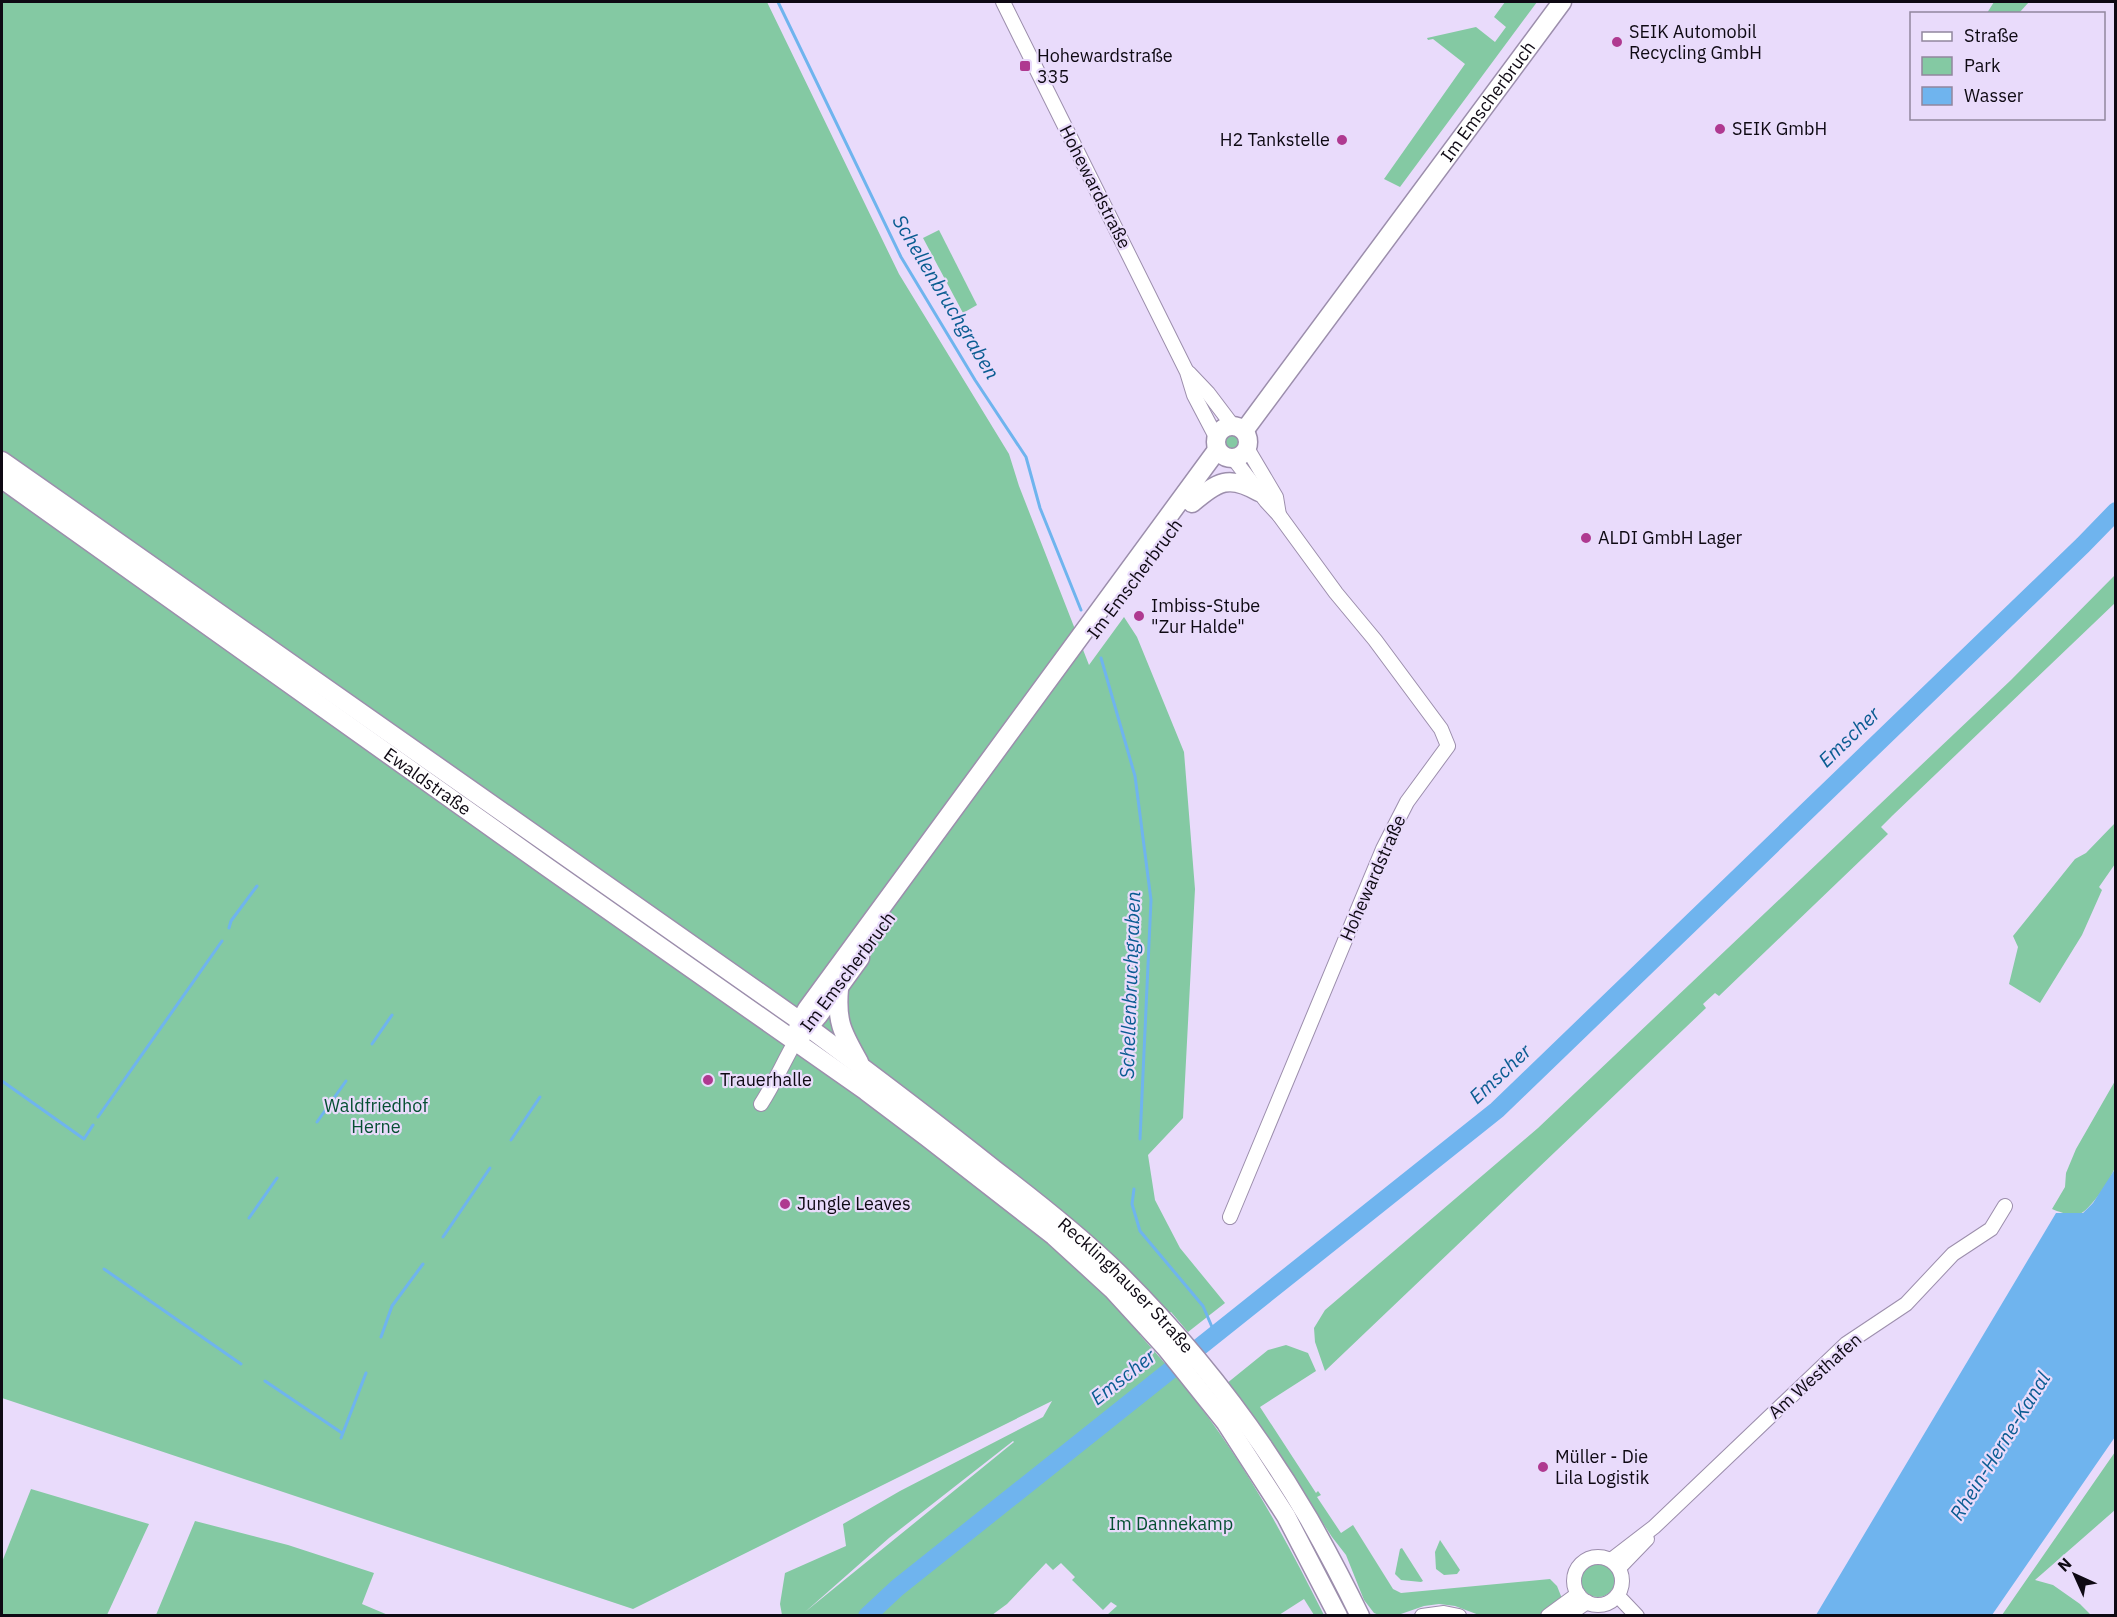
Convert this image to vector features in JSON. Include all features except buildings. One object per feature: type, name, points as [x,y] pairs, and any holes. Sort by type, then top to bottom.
[{"type":"main road","name":"Im Emscherbruch","points":[[795,1042],[804,1024],[1409,200],[1548,2]]},
{"type":"main road","name":"Im Emscherbruch","points":[[1409,200],[1562,2]]},
{"type":"main road","name":"Im Emscherbruch","points":[[804,1024],[839,988],[1192,503],[1232,442]]},
{"type":"main road","name":"Ewaldstraße","points":[[2,461],[804,1024]]},
{"type":"main road","name":"Ewaldstraße","points":[[2,479],[795,1042]]},
{"type":"main road","points":[[1192,503],[1216,484],[1230,481],[1244,483],[1259,492]]},
{"type":"main road","points":[[839,988],[837,1012],[841,1028],[861,1066]]},
{"type":"main road","name":"Recklinghauser Straße","points":[[804,1024],[1060,1221],[1117,1272],[1282,1475],[1310,1520],[1360,1616]]},
{"type":"main road","name":"Recklinghauser Straße","points":[[795,1042],[927,1137],[1054,1236],[1173,1343]]},
{"type":"main road","name":"Recklinghauser Straße","points":[[1199,1375],[1226,1423],[1271,1492],[1338,1616]]},
{"type":"street","name":"Hohewardstraße","points":[[1003,2],[1187,372],[1194,395],[1276,497],[1279,515]]},
{"type":"street","name":"Hohewardstraße","points":[[1187,372],[1208,393],[1259,492],[1375,640],[1441,729],[1448,746],[1407,802],[1383,849],[1230,1217]]},
{"type":"street","points":[[761,1104],[795,1042]]},
{"type":"street","name":"Am Westhafen","points":[[1615,1564],[1648,1538],[1654,1527],[1846,1344],[1906,1304],[1953,1254],[1991,1229],[2006,1206]]},
{"type":"street","points":[[1597,1557],[1615,1564],[1623,1582],[1618,1596],[1604,1604],[1595,1605],[1582,1598],[1575,1587],[1575,1574],[1584,1562],[1597,1557]]},
{"type":"street","points":[[1618,1596],[1637,1616]]},
{"type":"street","points":[[1548,1616],[1582,1598]]},
{"type":"street","points":[[1567,1616],[1582,1598]]},
{"type":"street","points":[[1422,1616],[1444,1613],[1459,1616]]},
{"type":"green space","points":[[2,2],[767,2],[899,274],[1009,454],[1019,486],[1089,665],[1124,617],[1137,637],[1184,752],[1195,889],[1183,1118],[1148,1155],[1155,1200],[1180,1248],[1225,1303],[1188,1332],[1171,1312],[1140,1335],[1198,1403],[1242,1467],[1279,1530],[1324,1615],[1314,1615],[1304,1599],[1279,1615],[1107,1615],[1117,1606],[1111,1602],[1103,1610],[1072,1580],[1075,1577],[1061,1563],[1053,1570],[1046,1563],[1007,1604],[992,1615],[782,1615],[780,1604],[785,1573],[846,1546],[843,1524],[900,1491],[1043,1417],[1052,1401],[633,1609],[2,1398]],"holes":[[[1014,1442],[805,1612],[889,1538]]]},
{"type":"green space","points":[[1505,2],[1537,2],[1400,187],[1384,179],[1465,64],[1433,39],[1428,40],[1427,38],[1476,27],[1495,42],[1506,27],[1494,17]]},
{"type":"green space","points":[[1994,2],[2029,2],[2020,12],[1988,12]]},
{"type":"green space","points":[[939,230],[977,305],[963,313],[923,238]]},
{"type":"green space","points":[[1232,432],[1239,435],[1242,442],[1239,449],[1232,452],[1225,449],[1222,442],[1225,435]]},
{"type":"green space","points":[[2115,575],[2115,603],[1881,827],[1888,834],[1719,996],[1715,993],[1703,1004],[1706,1008],[1325,1371],[1315,1342],[1314,1328],[1325,1310],[1538,1128],[2011,680]]},
{"type":"green space","points":[[2115,823],[2115,864],[2099,887],[2102,890],[2082,935],[2040,1003],[2009,984],[2018,947],[2013,936],[2075,859],[2086,853]]},
{"type":"green space","points":[[2115,1081],[2116,1145],[2115,1166],[2111,1177],[2083,1212],[2072,1214],[2052,1209],[2065,1187],[2066,1173],[2076,1149]]},
{"type":"green space","points":[[1286,1345],[1308,1353],[1316,1371],[1260,1407],[1316,1493],[1318,1491],[1321,1495],[1317,1497],[1341,1533],[1353,1525],[1393,1589],[1401,1593],[1550,1579],[1557,1586],[1563,1601],[1542,1615],[1479,1615],[1455,1606],[1439,1604],[1424,1606],[1398,1615],[1374,1613],[1364,1600],[1346,1555],[1226,1384],[1268,1350]]},
{"type":"green space","points":[[2115,1452],[2115,1510],[2035,1580],[2053,1585],[2080,1604],[2091,1615],[2002,1615]]},
{"type":"green space","points":[[31,1489],[149,1524],[107,1615],[2,1615],[2,1562]]},
{"type":"green space","points":[[195,1521],[288,1545],[374,1573],[362,1604],[388,1615],[156,1615]]},
{"type":"green space","points":[[1440,1540],[1460,1570],[1457,1574],[1444,1575],[1436,1569],[1435,1552]]},
{"type":"green space","points":[[1402,1548],[1423,1581],[1401,1580],[1395,1574]]},
{"type":"green space","points":[[1598,1563],[1610,1568],[1615,1580],[1610,1592],[1598,1597],[1586,1592],[1581,1580],[1586,1568]]},
{"type":"water","name":"Rhein-Herne-Kanal","points":[[2115,1169],[2115,1437],[1992,1615],[1816,1615],[2056,1213],[2083,1213],[2093,1203]]},
{"type":"waterway","name":"Schellenbruchgraben","points":[[778,2],[901,257],[975,380],[1026,457],[1040,508],[1081,610]]},
{"type":"waterway","name":"Emscher","points":[[867,1616],[897,1588],[1497,1110],[2116,511]]},
{"type":"waterway","name":"Schellenbruchgraben","points":[[1101,658],[1135,776],[1151,900],[1140,1139]]},
{"type":"waterway","points":[[229,928],[231,921],[257,886]]},
{"type":"waterway","points":[[98,1117],[222,941]]},
{"type":"waterway","points":[[372,1044],[392,1015]]},
{"type":"waterway","points":[[2,1081],[84,1139],[93,1125]]},
{"type":"waterway","points":[[317,1122],[346,1081]]},
{"type":"waterway","points":[[511,1140],[540,1097]]},
{"type":"waterway","points":[[443,1237],[490,1168]]},
{"type":"waterway","points":[[249,1218],[277,1178]]},
{"type":"waterway","name":"Schellenbruchgraben","points":[[1134,1189],[1132,1204],[1140,1231],[1203,1306],[1215,1334]]},
{"type":"waterway","points":[[381,1337],[392,1306],[423,1264]]},
{"type":"waterway","points":[[104,1269],[241,1364]]},
{"type":"waterway","points":[[341,1438],[366,1373]]},
{"type":"waterway","points":[[265,1381],[342,1433]]},
{"type":"place","name":"SEIK Automobil Recycling GmbH","points":[[1617,42]]},
{"type":"place","name":"Hohewardstraße 335","points":[[1025,66]]},
{"type":"place","name":"SEIK GmbH","points":[[1720,129]]},
{"type":"place","name":"H2 Tankstelle","points":[[1342,140]]},
{"type":"place","name":"ALDI GmbH Lager","points":[[1586,538]]},
{"type":"place","name":"Imbiss-Stube \"Zur Halde\"","points":[[1139,616]]},
{"type":"place","name":"Trauerhalle","points":[[708,1080]]},
{"type":"place","name":"Jungle Leaves","points":[[785,1204]]},
{"type":"place","name":"Müller - Die Lila Logistik","points":[[1543,1467]]},
{"type":"park label","name":"Waldfriedhof Herne","points":[[376,1116]]},
{"type":"park label","name":"Im Dannekamp","points":[[1171,1524]]}]
